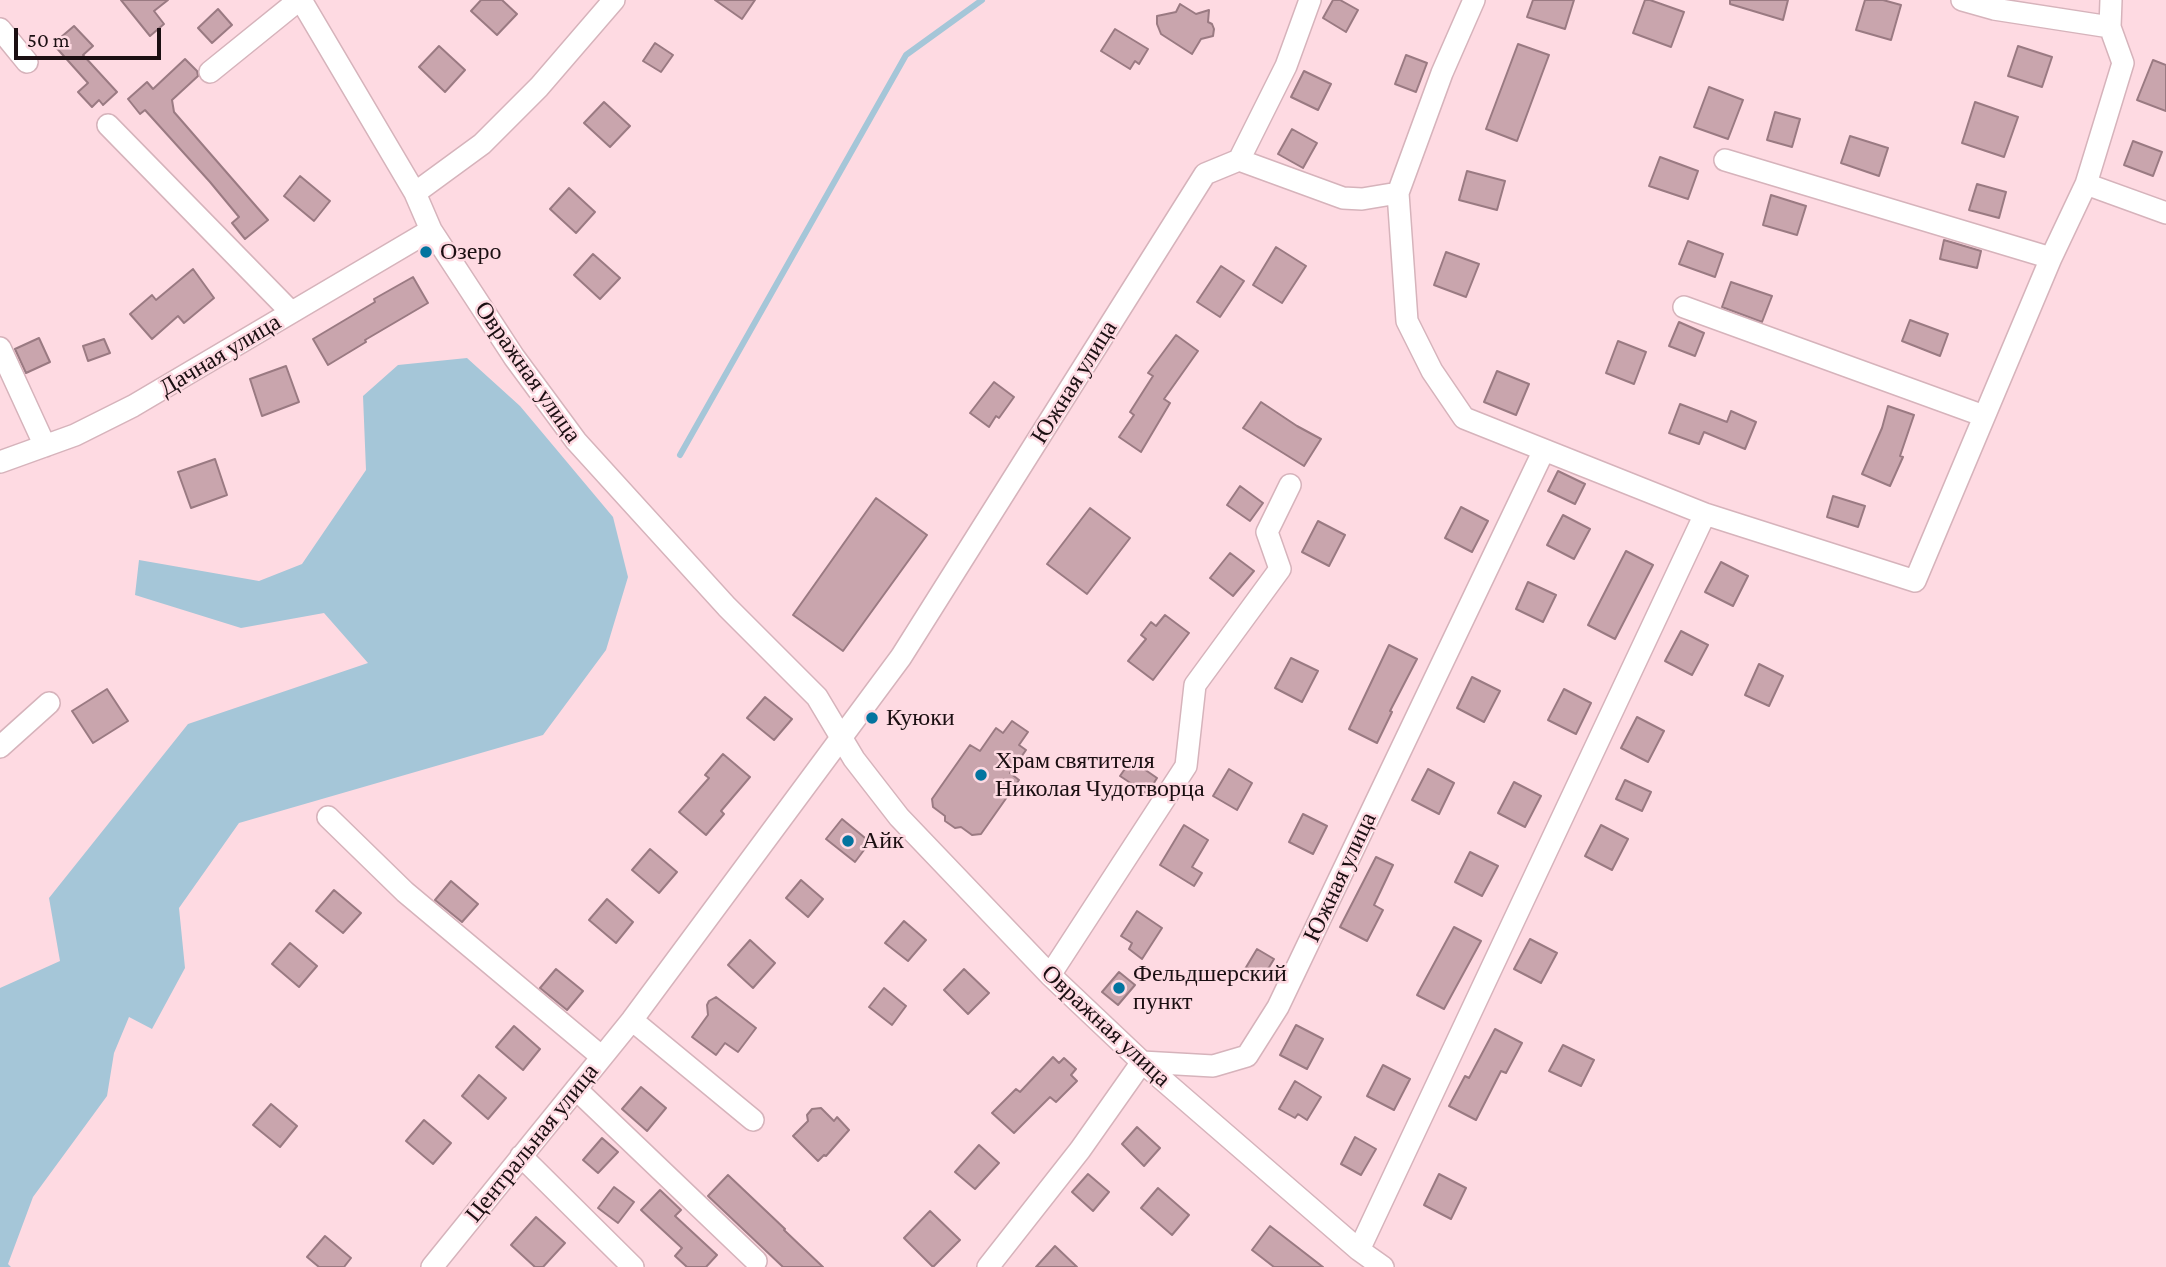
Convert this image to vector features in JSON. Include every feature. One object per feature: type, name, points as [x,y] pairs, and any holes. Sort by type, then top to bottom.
[{"type":"street","points":[[210,72],[300,0]]},
{"type":"street","name":"Овражная улица","points":[[300,0],[415,193],[431,230],[514,357],[576,441],[727,607],[817,697],[854,759],[898,817],[1050,975],[1142,1062],[1359,1250],[1383,1267]]},
{"type":"street","points":[[415,193],[482,144],[539,87],[614,0]]},
{"type":"street","points":[[1310,0],[1286,66],[1239,160],[1342,198],[1398,193]]},
{"type":"street","points":[[1475,0],[1442,73],[1398,193],[1407,321],[1432,372],[1464,418],[1705,514],[1915,581],[2051,258],[2086,184],[2123,63],[2110,27],[2111,0]]},
{"type":"street","points":[[1962,0],[1994,9],[2110,27]]},
{"type":"street","points":[[0,29],[27,62]]},
{"type":"street","points":[[108,125],[291,312]]},
{"type":"street","name":"Южная улица","points":[[841,737],[901,657],[1205,174],[1239,160]]},
{"type":"street","points":[[1725,160],[2051,258]]},
{"type":"street","points":[[2086,184],[2166,213]]},
{"type":"street","name":"Дачная улица","points":[[0,462],[75,435],[133,406],[431,230]]},
{"type":"street","points":[[1684,307],[1984,416]]},
{"type":"street","points":[[0,348],[45,446]]},
{"type":"street","name":"Южная улица","points":[[1142,1062],[1213,1066],[1247,1056],[1278,1007],[1544,450]]},
{"type":"street","points":[[1050,975],[1186,766],[1195,685],[1280,569],[1267,532],[1290,485]]},
{"type":"street","points":[[1359,1250],[1705,514]]},
{"type":"street","points":[[0,747],[49,703]]},
{"type":"street","name":"Центральная улица","points":[[432,1267],[632,1020],[841,737]]},
{"type":"street","points":[[328,817],[405,892],[602,1057]]},
{"type":"street","points":[[632,1020],[753,1120]]},
{"type":"street","points":[[994,1265],[1142,1062]]},
{"type":"street","points":[[576,1089],[756,1261]]},
{"type":"street","points":[[522,1156],[633,1267]]},
{"type":"water","points":[[467,358],[520,406],[613,517],[628,577],[606,650],[543,735],[239,823],[179,908],[185,968],[152,1029],[129,1017],[114,1053],[107,1096],[33,1197],[8,1264],[11,1267],[0,1267],[0,988],[60,961],[49,898],[188,724],[368,663],[324,613],[241,628],[135,595],[139,560],[259,581],[302,564],[366,470],[363,396],[398,365]]},
{"type":"building","points":[[121,0],[168,0],[154,11],[164,24],[150,36]]},
{"type":"building","points":[[481,0],[502,0],[517,14],[497,35],[471,11]]},
{"type":"building","points":[[715,0],[755,0],[742,19]]},
{"type":"building","points":[[1333,0],[1340,0],[1358,10],[1346,32],[1323,18]]},
{"type":"building","points":[[1533,0],[1574,0],[1565,29],[1527,17]]},
{"type":"building","points":[[1645,0],[1684,12],[1671,47],[1633,33]]},
{"type":"building","points":[[1730,0],[1788,0],[1783,20],[1730,4]]},
{"type":"building","points":[[1865,0],[1883,0],[1901,5],[1891,40],[1856,30]]},
{"type":"building","points":[[1180,4],[1196,14],[1209,10],[1208,22],[1214,29],[1213,36],[1201,39],[1192,54],[1161,34],[1157,24],[1157,16],[1176,12]]},
{"type":"building","points":[[218,9],[232,25],[212,43],[198,28]]},
{"type":"building","points":[[74,26],[93,46],[83,55],[117,92],[103,105],[99,100],[92,107],[78,92],[88,83],[53,44]]},
{"type":"building","points":[[1115,29],[1148,49],[1139,64],[1135,61],[1130,69],[1101,51]]},
{"type":"building","points":[[655,43],[673,55],[661,72],[643,61]]},
{"type":"building","points":[[1518,44],[1549,55],[1517,141],[1486,129]]},
{"type":"building","points":[[439,46],[465,70],[445,92],[419,67]]},
{"type":"building","points":[[2018,46],[2052,57],[2042,87],[2008,76]]},
{"type":"building","points":[[1406,55],[1427,63],[1416,92],[1395,84]]},
{"type":"building","points":[[185,59],[197,71],[198,76],[172,100],[174,112],[268,220],[245,239],[232,223],[239,217],[210,182],[145,110],[140,114],[128,99],[147,82],[153,89]]},
{"type":"building","points":[[2153,60],[2166,65],[2166,111],[2137,100]]},
{"type":"building","points":[[1304,71],[1331,84],[1318,110],[1291,97]]},
{"type":"building","points":[[1709,87],[1743,100],[1728,139],[1694,127]]},
{"type":"building","points":[[604,102],[630,126],[610,147],[584,123]]},
{"type":"building","points":[[1975,102],[2018,117],[2004,157],[1962,143]]},
{"type":"building","points":[[1775,112],[1800,119],[1792,147],[1767,140]]},
{"type":"building","points":[[1292,129],[1317,143],[1303,168],[1278,154]]},
{"type":"building","points":[[1850,136],[1888,148],[1879,176],[1841,163]]},
{"type":"building","points":[[2133,141],[2162,152],[2153,176],[2124,165]]},
{"type":"building","points":[[1660,157],[1698,171],[1688,199],[1649,186]]},
{"type":"building","points":[[1467,171],[1505,181],[1497,210],[1459,200]]},
{"type":"building","points":[[300,176],[330,201],[314,221],[284,196]]},
{"type":"building","points":[[1977,184],[2006,192],[1999,218],[1969,210]]},
{"type":"building","points":[[569,188],[595,212],[576,233],[550,209]]},
{"type":"building","points":[[1771,195],[1806,206],[1797,235],[1763,225]]},
{"type":"building","points":[[1944,240],[1981,251],[1977,268],[1940,259]]},
{"type":"building","points":[[1688,241],[1723,254],[1715,277],[1679,264]]},
{"type":"building","points":[[1276,247],[1306,266],[1282,303],[1253,285]]},
{"type":"building","points":[[1446,252],[1479,264],[1466,297],[1434,285]]},
{"type":"building","points":[[593,254],[620,278],[600,299],[574,275]]},
{"type":"building","points":[[1221,266],[1244,281],[1220,317],[1197,302]]},
{"type":"building","points":[[193,269],[214,298],[184,323],[178,316],[152,339],[130,314],[152,295],[156,300]]},
{"type":"building","points":[[413,277],[428,303],[328,365],[313,339]]},
{"type":"building","points":[[1731,282],[1772,296],[1762,322],[1722,307]]},
{"type":"building","points":[[1910,320],[1948,334],[1940,356],[1902,341]]},
{"type":"building","points":[[1679,322],[1704,333],[1695,356],[1669,346]]},
{"type":"building","points":[[1176,335],[1198,351],[1164,399],[1170,403],[1141,452],[1119,437],[1134,415],[1130,412],[1153,376],[1148,373]]},
{"type":"building","points":[[39,338],[50,362],[26,373],[15,349]]},
{"type":"building","points":[[104,339],[110,353],[88,361],[83,346]]},
{"type":"building","points":[[1618,341],[1646,352],[1634,384],[1606,373]]},
{"type":"building","points":[[286,366],[299,402],[262,416],[250,379]]},
{"type":"building","points":[[1497,371],[1529,384],[1516,415],[1484,402]]},
{"type":"building","points":[[994,382],[1014,397],[989,427],[970,413]]},
{"type":"building","points":[[1261,402],[1321,439],[1304,466],[1243,428]]},
{"type":"building","points":[[1680,404],[1727,422],[1731,411],[1756,422],[1745,449],[1704,432],[1699,444],[1669,433]]},
{"type":"building","points":[[1888,406],[1914,415],[1900,456],[1903,457],[1890,486],[1862,474],[1882,428]]},
{"type":"building","points":[[215,459],[227,495],[191,508],[178,472]]},
{"type":"building","points":[[1558,471],[1585,484],[1575,504],[1548,491]]},
{"type":"building","points":[[1240,486],[1263,503],[1250,521],[1227,505]]},
{"type":"building","points":[[1833,496],[1865,506],[1858,527],[1827,517]]},
{"type":"building","points":[[876,498],[927,535],[843,651],[793,615]]},
{"type":"building","points":[[1461,507],[1488,521],[1472,552],[1445,538]]},
{"type":"building","points":[[1090,508],[1130,538],[1087,594],[1047,564]]},
{"type":"building","points":[[1563,515],[1590,529],[1574,559],[1547,545]]},
{"type":"building","points":[[1318,521],[1345,535],[1329,566],[1302,552]]},
{"type":"building","points":[[1626,551],[1653,565],[1615,639],[1588,625]]},
{"type":"building","points":[[1230,553],[1254,571],[1233,596],[1210,578]]},
{"type":"building","points":[[1721,562],[1748,576],[1733,606],[1705,592]]},
{"type":"building","points":[[1528,582],[1556,595],[1543,622],[1516,609]]},
{"type":"building","points":[[1165,615],[1189,633],[1153,680],[1128,661],[1146,639],[1141,635],[1151,622],[1156,626]]},
{"type":"building","points":[[1681,631],[1708,645],[1692,675],[1665,661]]},
{"type":"building","points":[[1389,645],[1417,659],[1377,743],[1349,729]]},
{"type":"building","points":[[1291,658],[1318,671],[1302,702],[1275,688]]},
{"type":"building","points":[[1759,664],[1783,676],[1769,706],[1745,695]]},
{"type":"building","points":[[1472,677],[1500,691],[1484,722],[1457,708]]},
{"type":"building","points":[[107,689],[128,721],[93,743],[72,711]]},
{"type":"building","points":[[1564,689],[1591,703],[1576,734],[1548,720]]},
{"type":"building","points":[[765,697],[792,719],[774,740],[747,718]]},
{"type":"building","points":[[1637,717],[1664,731],[1648,762],[1621,748]]},
{"type":"building","name":"Храм святителя Николая Чудотворца","points":[[1012,721],[1028,732],[1019,745],[1026,750],[1010,773],[1019,780],[981,834],[972,835],[961,827],[955,828],[933,807],[932,799],[970,745],[980,751],[996,728],[1003,733]]},
{"type":"building","points":[[723,754],[750,777],[721,811],[724,814],[706,835],[679,812],[709,778],[705,775]]},
{"type":"building","points":[[1131,760],[1157,778],[1147,794],[1120,776]]},
{"type":"building","points":[[1229,769],[1252,783],[1237,810],[1213,796]]},
{"type":"building","points":[[1428,769],[1454,783],[1439,814],[1412,800]]},
{"type":"building","points":[[1625,780],[1651,792],[1642,811],[1616,799]]},
{"type":"building","points":[[1514,782],[1541,796],[1525,827],[1498,813]]},
{"type":"building","points":[[1303,814],[1327,826],[1313,854],[1289,842]]},
{"type":"building","name":"Айк","points":[[842,819],[870,842],[855,862],[826,839]]},
{"type":"building","points":[[1184,825],[1208,840],[1192,867],[1202,873],[1194,886],[1160,865]]},
{"type":"building","points":[[1601,825],[1628,839],[1612,870],[1585,856]]},
{"type":"building","points":[[650,849],[677,872],[659,893],[632,870]]},
{"type":"building","points":[[1470,852],[1498,866],[1482,896],[1455,882]]},
{"type":"building","points":[[1376,857],[1393,865],[1374,905],[1383,910],[1367,941],[1340,927]]},
{"type":"building","points":[[801,880],[823,899],[808,917],[786,898]]},
{"type":"building","points":[[451,881],[478,904],[462,922],[435,900]]},
{"type":"building","points":[[334,890],[361,913],[343,933],[316,911]]},
{"type":"building","points":[[607,899],[633,922],[616,943],[589,920]]},
{"type":"building","points":[[1137,911],[1162,928],[1142,959],[1129,949],[1132,943],[1121,936]]},
{"type":"building","points":[[904,921],[926,940],[908,961],[885,943]]},
{"type":"building","points":[[1454,927],[1481,941],[1444,1009],[1417,995]]},
{"type":"building","points":[[1530,939],[1557,953],[1541,983],[1514,969]]},
{"type":"building","points":[[750,940],[775,963],[753,988],[728,965]]},
{"type":"building","points":[[290,943],[317,966],[299,987],[272,964]]},
{"type":"building","points":[[1257,949],[1274,959],[1262,979],[1245,969]]},
{"type":"building","points":[[556,969],[583,991],[567,1010],[540,988]]},
{"type":"building","points":[[964,969],[989,993],[968,1014],[944,990]]},
{"type":"building","name":"Фельдшерский пункт","points":[[1119,972],[1135,985],[1118,1005],[1102,992]]},
{"type":"building","points":[[884,988],[906,1006],[892,1025],[869,1007]]},
{"type":"building","points":[[716,997],[756,1028],[738,1052],[725,1043],[716,1055],[692,1037],[708,1015],[709,1001]]},
{"type":"building","points":[[1296,1025],[1323,1039],[1307,1069],[1280,1055]]},
{"type":"building","points":[[514,1026],[540,1049],[523,1070],[496,1047]]},
{"type":"building","points":[[1495,1029],[1522,1043],[1506,1073],[1501,1071],[1476,1120],[1449,1106],[1465,1076],[1469,1078]]},
{"type":"building","points":[[1563,1045],[1594,1060],[1581,1086],[1549,1071]]},
{"type":"building","points":[[1053,1057],[1059,1063],[1064,1058],[1076,1069],[1071,1075],[1077,1081],[1056,1102],[1050,1097],[1014,1133],[992,1113],[1016,1089],[1020,1092]]},
{"type":"building","points":[[1383,1065],[1410,1079],[1394,1110],[1367,1096]]},
{"type":"building","points":[[479,1075],[506,1098],[488,1119],[462,1096]]},
{"type":"building","points":[[1295,1081],[1321,1097],[1307,1120],[1298,1114],[1295,1118],[1279,1109]]},
{"type":"building","points":[[641,1087],[666,1108],[647,1131],[622,1109]]},
{"type":"building","points":[[271,1104],[297,1126],[280,1147],[253,1125]]},
{"type":"building","points":[[821,1108],[834,1121],[837,1117],[849,1130],[826,1156],[818,1161],[793,1136],[808,1121],[807,1115],[812,1109]]},
{"type":"building","points":[[424,1120],[451,1143],[433,1164],[406,1141]]},
{"type":"building","points":[[1137,1127],[1160,1148],[1144,1166],[1122,1144]]},
{"type":"building","points":[[1355,1137],[1376,1149],[1361,1175],[1341,1164]]},
{"type":"building","points":[[602,1138],[618,1152],[598,1173],[583,1160]]},
{"type":"building","points":[[979,1145],[999,1163],[975,1189],[955,1172]]},
{"type":"building","points":[[1088,1174],[1109,1192],[1093,1211],[1072,1192]]},
{"type":"building","points":[[1439,1174],[1466,1188],[1451,1219],[1424,1205]]},
{"type":"building","points":[[728,1175],[823,1267],[783,1267],[708,1196]]},
{"type":"building","points":[[614,1187],[634,1202],[618,1223],[598,1208]]},
{"type":"building","points":[[1158,1188],[1189,1215],[1172,1235],[1141,1208]]},
{"type":"building","points":[[660,1190],[681,1210],[675,1216],[717,1255],[706,1267],[687,1267],[675,1256],[682,1248],[641,1210]]},
{"type":"building","points":[[930,1211],[960,1240],[933,1267],[904,1238]]},
{"type":"building","points":[[536,1217],[565,1243],[543,1267],[535,1267],[511,1245]]},
{"type":"building","points":[[1270,1226],[1323,1267],[1274,1267],[1252,1250]]},
{"type":"building","points":[[325,1236],[351,1258],[344,1267],[319,1267],[307,1257]]},
{"type":"building","points":[[1055,1246],[1077,1267],[1036,1267]]},
{"type":"waterway","points":[[680,455],[906,55],[982,0]]},
{"type":"place","name":"Озеро","points":[[426,252]]},
{"type":"place","name":"Куюки","points":[[872,718]]},
{"type":"place","name":"Храм святителя Николая Чудотворца","points":[[981,775]]},
{"type":"place","name":"Айк","points":[[848,841]]},
{"type":"place","name":"Фельдшерский пункт","points":[[1119,988]]}]
